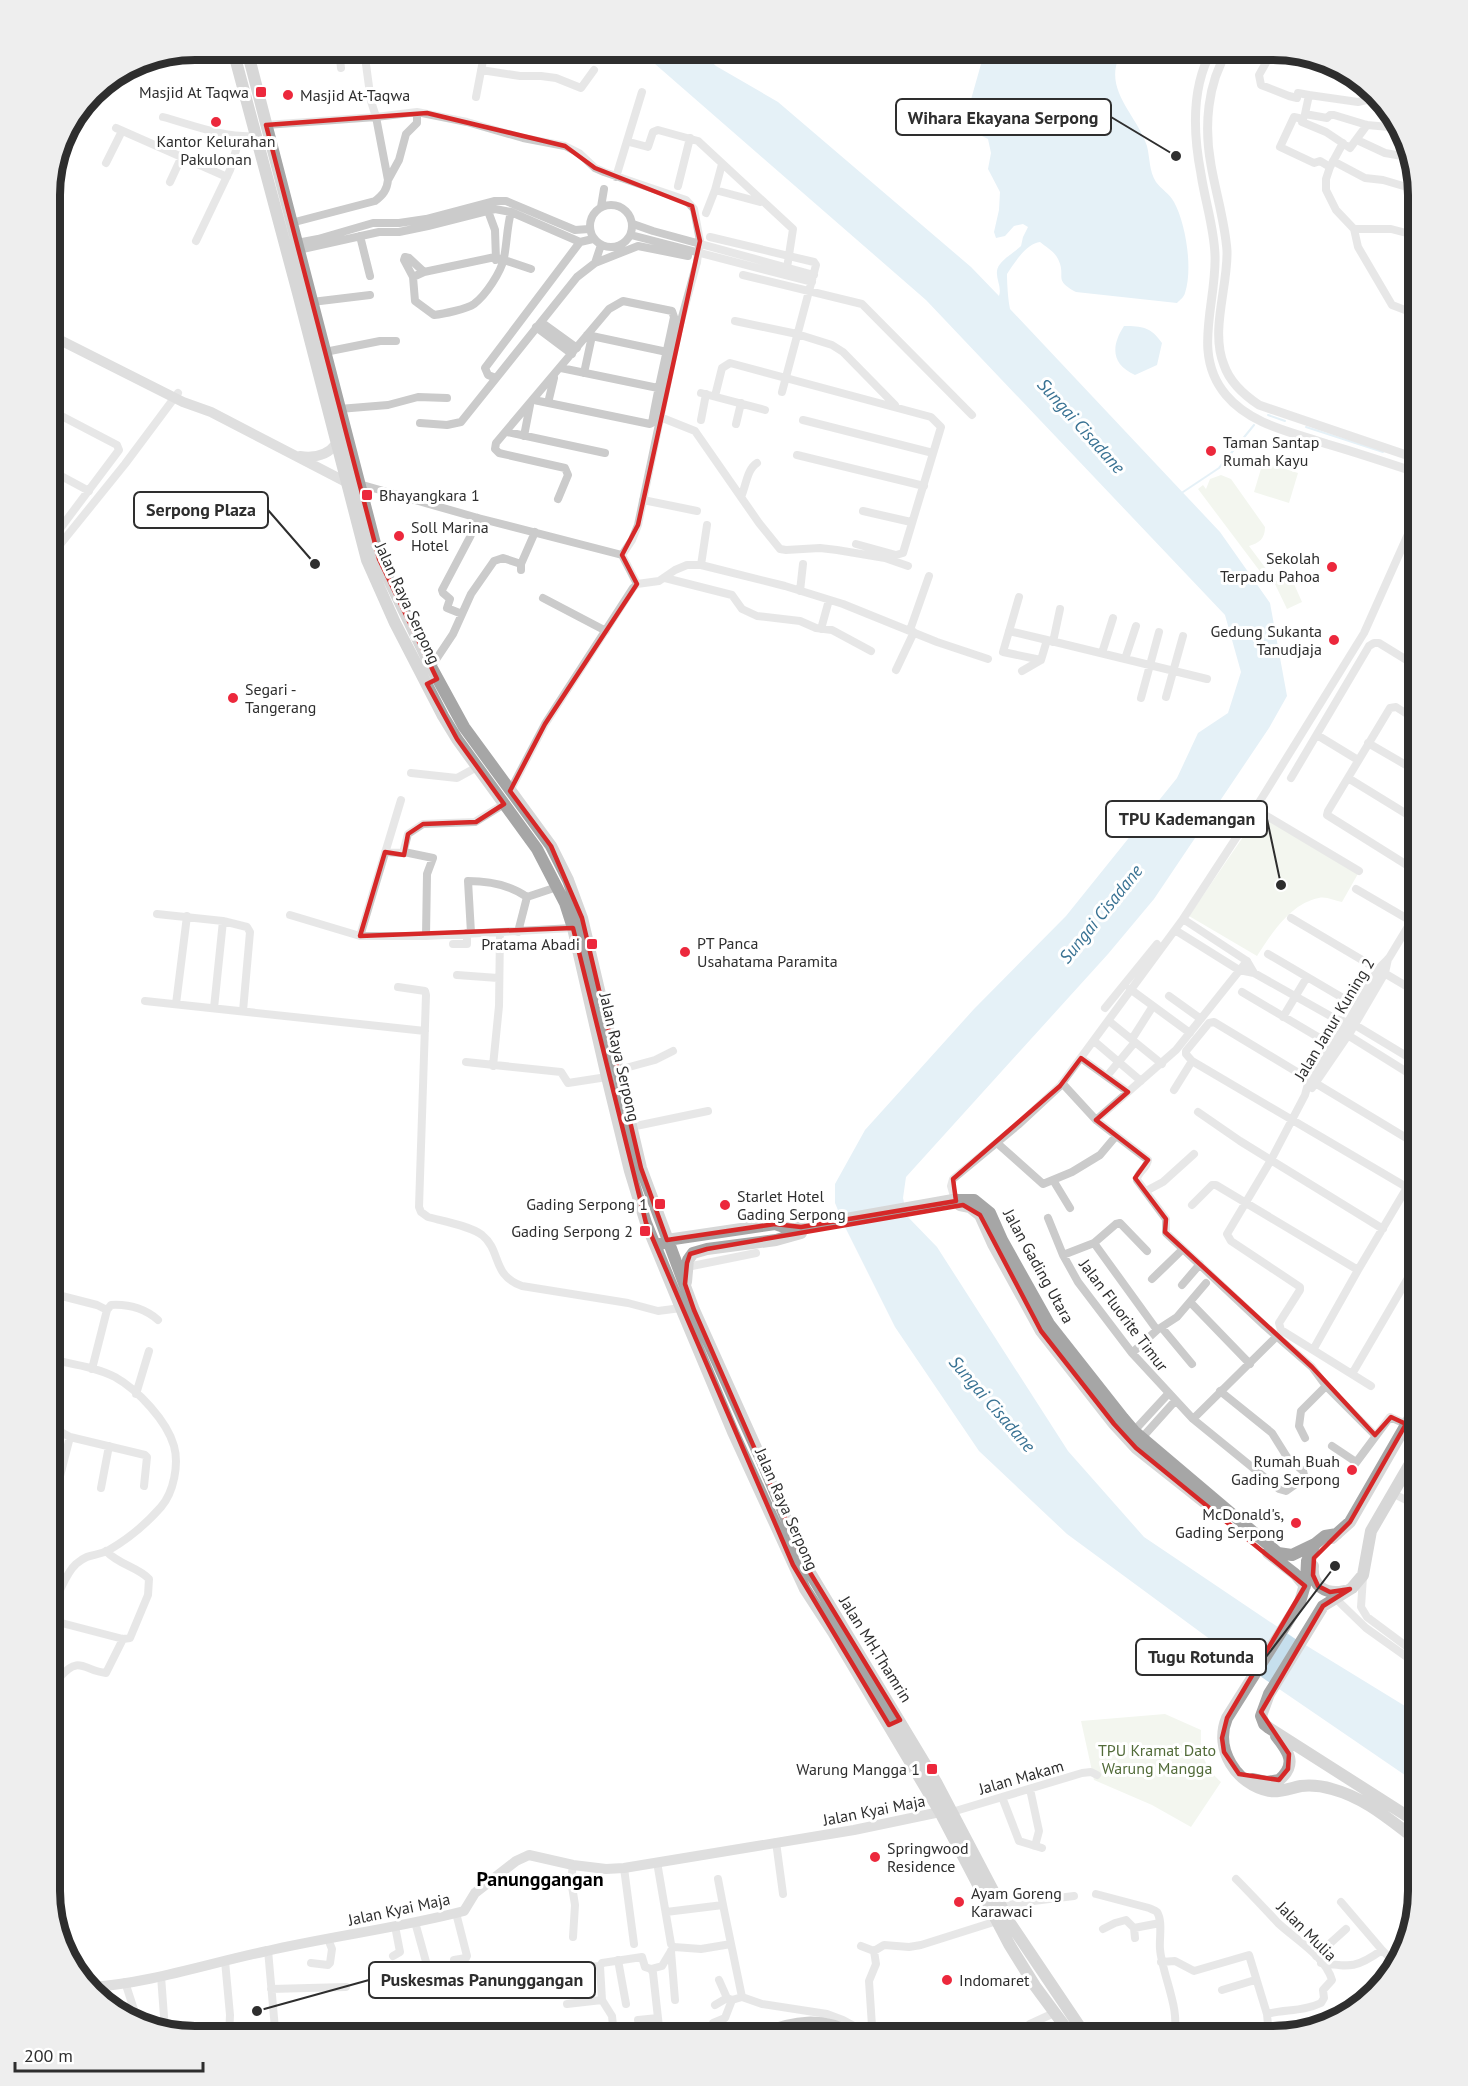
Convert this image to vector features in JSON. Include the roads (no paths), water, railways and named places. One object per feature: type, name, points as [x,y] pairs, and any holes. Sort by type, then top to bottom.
[{"type":"highway","points":[[786,2026],[801,2023],[830,2026]]},
{"type":"main road","name":"Jalan Raya Serpong","points":[[236,60],[367,560],[395,623],[464,727],[551,846],[568,880],[582,918],[641,1168],[675,1260]]},
{"type":"main road","name":"Jalan Raya Serpong","points":[[250,60],[379,559],[396,599],[431,667],[432,681],[457,739],[537,849],[565,903],[573,928],[630,1171],[646,1223],[793,1565],[805,1589],[894,1723]]},
{"type":"main road","points":[[60,333],[177,395]]},
{"type":"main road","points":[[60,340],[177,395],[187,397],[194,404],[346,482]]},
{"type":"main road","points":[[297,456],[327,454],[336,444]]},
{"type":"main road","name":"Jalan Gading Utara","points":[[687,1267],[690,1255],[693,1253],[776,1240],[802,1230],[951,1203],[966,1205],[988,1220],[993,1244],[1041,1331],[1134,1438],[1306,1584]]},
{"type":"main road","name":"Jalan Gading Utara","points":[[667,1240],[775,1224],[802,1230]]},
{"type":"main road","points":[[659,1254],[662,1244],[667,1240]]},
{"type":"main road","name":"Jalan MH.Thamrin","points":[[675,1260],[694,1310],[806,1566],[946,1812],[984,1884],[1002,1907],[1022,1942],[1079,2026]]},
{"type":"main road","points":[[685,1284],[687,1267]]},
{"type":"main road","points":[[1350,1589],[1336,1593],[1318,1586],[1312,1575],[1317,1552],[1350,1522],[1408,1421]]},
{"type":"main road","name":"Jalan Gading Utara","points":[[1134,1438],[1278,1553],[1292,1555],[1315,1544],[1325,1536],[1337,1534]]},
{"type":"main road","points":[[1408,1468],[1371,1531],[1363,1575],[1350,1589],[1323,1606],[1269,1694],[1261,1716],[1264,1724],[1269,1728],[1408,1816]]},
{"type":"main road","points":[[1315,1544],[1307,1561],[1306,1584],[1300,1602],[1227,1718],[1222,1738],[1224,1752],[1246,1780],[1269,1791],[1317,1786],[1355,1797],[1408,1833]]},
{"type":"main road","points":[[1239,1773],[1267,1782],[1280,1780],[1285,1775],[1290,1761],[1289,1754],[1269,1728]]},
{"type":"main road","name":"Jalan Kyai Maja","points":[[98,1986],[161,1976],[268,1950],[456,1913],[467,1908],[475,1893],[490,1880],[523,1857],[532,1855],[573,1865],[606,1869],[624,1868],[854,1830],[946,1812]]},
{"type":"main road","points":[[984,1884],[997,1921],[1032,1981],[1064,2026]]},
{"type":"street","points":[[340,60],[341,68]]},
{"type":"street","points":[[366,60],[371,101],[388,180]]},
{"type":"street","points":[[476,97],[483,60]]},
{"type":"street","points":[[1208,60],[1201,75],[1197,94],[1195,125],[1215,254],[1215,276],[1207,336],[1208,357],[1217,384],[1241,410],[1252,417],[1294,433],[1408,468]]},
{"type":"street","points":[[1224,60],[1211,94],[1208,123],[1211,165],[1227,251],[1219,337],[1224,365],[1230,377],[1244,394],[1259,405],[1408,456]]},
{"type":"street","points":[[1268,60],[1259,77],[1261,85],[1289,96],[1297,98],[1298,93],[1358,102],[1369,99]]},
{"type":"street","points":[[481,70],[555,78],[580,88],[584,86],[594,70]]},
{"type":"street","points":[[616,177],[642,92]]},
{"type":"street","points":[[1309,95],[1302,122],[1326,132],[1350,148],[1367,125]]},
{"type":"street","points":[[266,124],[417,112],[566,146],[579,153],[595,168],[686,200],[693,209],[700,242],[697,262],[679,328],[635,534],[622,555]]},
{"type":"street","points":[[291,223],[375,201],[384,194],[388,180],[399,160],[406,134],[417,123],[417,112]]},
{"type":"street","points":[[1390,127],[1367,125],[1334,115],[1327,118],[1294,117],[1281,147],[1314,163],[1320,161],[1332,164],[1365,178],[1383,180],[1408,187]]},
{"type":"street","points":[[163,117],[240,137],[256,136]]},
{"type":"street","points":[[633,143],[648,147],[653,132],[658,129],[698,141],[793,230],[787,268]]},
{"type":"street","points":[[106,163],[119,130],[227,177]]},
{"type":"street","points":[[196,240],[227,177],[240,137]]},
{"type":"street","points":[[678,186],[690,138]]},
{"type":"street","points":[[1357,140],[1385,153],[1402,155]]},
{"type":"street","points":[[1342,143],[1326,179],[1326,189],[1336,210],[1354,229],[1358,247],[1392,305],[1408,311]]},
{"type":"street","points":[[170,182],[182,156]]},
{"type":"street","points":[[706,213],[722,164]]},
{"type":"street","points":[[601,207],[604,189]]},
{"type":"street","points":[[715,190],[763,203]]},
{"type":"street","points":[[319,243],[373,223],[399,232],[499,201],[506,201],[575,230],[589,229]]},
{"type":"street","points":[[611,205],[621,207],[629,214],[633,224],[631,235],[619,250],[601,245],[593,239],[589,229],[590,221],[601,207],[611,205]]},
{"type":"street","points":[[427,222],[502,209],[580,242],[593,239]]},
{"type":"street","points":[[488,211],[495,230],[500,258]]},
{"type":"street","points":[[424,272],[405,257],[404,260],[413,277],[415,301],[434,315],[471,306],[498,273],[511,212]]},
{"type":"street","points":[[540,225],[543,217]]},
{"type":"street","points":[[633,224],[787,268],[812,278]]},
{"type":"street","points":[[298,247],[360,236],[389,228]]},
{"type":"street","points":[[1354,229],[1391,229],[1408,233]]},
{"type":"street","points":[[495,230],[507,230]]},
{"type":"street","points":[[631,235],[812,278]]},
{"type":"street","points":[[360,236],[370,276]]},
{"type":"street","points":[[710,237],[790,255],[814,262],[816,265],[782,392]]},
{"type":"street","points":[[496,378],[488,375],[486,368],[580,242]]},
{"type":"street","points":[[595,263],[601,245]]},
{"type":"street","points":[[420,423],[447,425],[461,422],[577,277],[595,263],[619,250],[641,246],[688,256]]},
{"type":"street","points":[[413,277],[424,272],[500,258],[531,269]]},
{"type":"street","points":[[743,275],[862,304],[972,415]]},
{"type":"street","points":[[312,302],[370,295]]},
{"type":"street","points":[[532,402],[548,403],[646,425],[652,423],[674,317],[669,309],[623,301],[609,309],[590,336],[574,351],[496,444],[495,448],[499,453],[562,467],[567,471],[568,475],[558,499]]},
{"type":"street","points":[[735,321],[797,334],[839,349],[897,406]]},
{"type":"street","points":[[539,325],[574,351]]},
{"type":"street","points":[[590,336],[667,352]]},
{"type":"street","points":[[584,373],[590,336]]},
{"type":"street","points":[[325,352],[380,341],[396,341]]},
{"type":"street","points":[[701,420],[707,395],[722,368],[729,363],[897,406],[937,421],[941,427],[903,553],[899,555],[856,544]]},
{"type":"street","points":[[561,368],[658,388]]},
{"type":"street","points":[[548,403],[555,375]]},
{"type":"street","points":[[60,545],[177,395]]},
{"type":"street","points":[[707,395],[765,410]]},
{"type":"street","points":[[339,409],[388,405],[418,397],[447,398]]},
{"type":"street","points":[[524,436],[532,402]]},
{"type":"street","points":[[736,424],[741,403]]},
{"type":"street","points":[[60,415],[119,447],[119,452],[60,527]]},
{"type":"street","points":[[660,417],[695,431],[759,523],[783,550],[820,548],[837,550],[885,558],[908,566]]},
{"type":"street","points":[[1294,433],[1298,419]]},
{"type":"street","points":[[803,420],[933,453]]},
{"type":"street","points":[[507,432],[605,453]]},
{"type":"street","points":[[797,455],[924,486]]},
{"type":"street","points":[[741,497],[747,486],[750,471],[757,463]]},
{"type":"street","points":[[60,475],[89,491]]},
{"type":"street","points":[[359,484],[478,518],[622,555],[637,584]]},
{"type":"street","points":[[643,500],[698,511]]},
{"type":"street","points":[[863,511],[911,522]]},
{"type":"street","points":[[462,614],[447,608],[450,599],[442,590],[478,518]]},
{"type":"street","points":[[701,565],[707,525]]},
{"type":"street","points":[[431,667],[451,638],[471,594],[494,561],[503,558],[521,567],[535,532]]},
{"type":"street","points":[[951,1203],[953,1179],[997,1143],[1062,1083],[1183,919],[1255,809],[1364,633],[1408,536]]},
{"type":"street","points":[[800,591],[803,564]]},
{"type":"street","points":[[510,791],[545,724],[633,588],[637,584],[659,581],[687,565],[701,565],[829,600],[937,642],[988,659]]},
{"type":"street","points":[[896,670],[912,631],[929,576]]},
{"type":"street","points":[[665,578],[732,596],[742,609],[757,616],[800,621],[821,629],[832,630],[871,651]]},
{"type":"street","points":[[1019,597],[1003,652],[1041,660]]},
{"type":"street","points":[[543,598],[606,631]]},
{"type":"street","points":[[821,629],[829,600]]},
{"type":"street","points":[[1022,671],[1041,660],[1050,641],[1060,609]]},
{"type":"street","points":[[1102,653],[1113,618]]},
{"type":"street","points":[[1125,659],[1136,626]]},
{"type":"street","points":[[1009,631],[1207,679]]},
{"type":"street","points":[[1141,698],[1159,632]]},
{"type":"street","points":[[1166,697],[1183,636]]},
{"type":"street","points":[[1291,778],[1370,646],[1379,643],[1408,660]]},
{"type":"street","points":[[1408,714],[1396,707],[1390,708],[1327,815],[1408,865]]},
{"type":"street","points":[[1317,735],[1359,760]]},
{"type":"street","points":[[1368,743],[1408,766]]},
{"type":"street","points":[[411,773],[458,778],[477,767]]},
{"type":"street","points":[[1348,778],[1408,814]]},
{"type":"street","points":[[360,936],[401,800]]},
{"type":"street","points":[[404,852],[408,834],[423,824],[475,822],[504,804]]},
{"type":"street","points":[[1255,809],[1359,871]]},
{"type":"street","points":[[385,852],[399,854],[404,852],[433,858],[427,874],[426,936]]},
{"type":"street","points":[[453,944],[467,944],[469,933],[468,881],[490,882],[527,897],[557,887]]},
{"type":"street","points":[[1356,890],[1408,919]]},
{"type":"street","points":[[518,932],[527,897]]},
{"type":"street","points":[[157,914],[244,925],[250,932],[243,1011]]},
{"type":"street","points":[[290,915],[360,936],[426,936],[573,928]]},
{"type":"street","points":[[176,1004],[187,916]]},
{"type":"street","points":[[1291,918],[1408,987]]},
{"type":"street","points":[[1183,919],[1247,961],[1254,973]]},
{"type":"street","points":[[214,1008],[223,921]]},
{"type":"street","points":[[1105,1008],[1168,931],[1174,931],[1239,970],[1254,973],[1334,1018],[1351,1023],[1408,1057]]},
{"type":"street","points":[[493,1066],[497,1038],[500,932]]},
{"type":"street","name":"Jalan Janur Kuning 2","points":[[1313,1350],[1281,1330],[1278,1325],[1300,1290],[1300,1286],[1231,1241],[1227,1236],[1312,1082],[1345,1033],[1389,958],[1408,932]]},
{"type":"street","points":[[1212,953],[1220,944]]},
{"type":"street","points":[[1268,954],[1348,1001]]},
{"type":"street","points":[[1096,1120],[1176,1050],[1247,961]]},
{"type":"street","points":[[457,975],[498,978]]},
{"type":"street","points":[[1282,1017],[1307,977]]},
{"type":"street","points":[[398,987],[425,991],[426,995],[421,1212],[428,1217],[475,1231],[483,1236],[489,1242],[504,1275],[510,1281],[522,1286],[628,1303],[658,1311],[681,1308]]},
{"type":"street","points":[[1130,989],[1190,1033]]},
{"type":"street","points":[[1242,992],[1323,1041]]},
{"type":"street","points":[[1169,996],[1201,1019]]},
{"type":"street","points":[[145,1000],[425,1031]]},
{"type":"street","points":[[1107,1076],[1133,1040],[1153,1006]]},
{"type":"street","points":[[1334,1018],[1345,1033],[1408,1072]]},
{"type":"street","points":[[1109,1021],[1162,1064]]},
{"type":"street","points":[[1371,1386],[1313,1350],[1408,1188],[1192,1061],[1186,1051],[1209,1023],[1214,1022],[1408,1139]]},
{"type":"street","points":[[1094,1041],[1141,1081]]},
{"type":"street","points":[[618,1070],[655,1060],[674,1051]]},
{"type":"street","points":[[1081,1058],[1128,1092]]},
{"type":"street","points":[[1174,1090],[1192,1061]]},
{"type":"street","points":[[466,1062],[561,1072],[568,1083],[607,1077]]},
{"type":"street","points":[[1062,1083],[1096,1120],[1148,1160],[1137,1177],[1138,1182],[1166,1219],[1166,1233],[1312,1367],[1326,1386],[1375,1435]]},
{"type":"street","points":[[631,1127],[708,1111]]},
{"type":"street","points":[[1198,1112],[1383,1229]]},
{"type":"street","points":[[997,1143],[1045,1184],[1072,1172],[1100,1155],[1116,1136]]},
{"type":"street","points":[[1146,1191],[1163,1182],[1194,1154]]},
{"type":"street","points":[[1053,1180],[1070,1208]]},
{"type":"street","points":[[1192,1205],[1214,1185],[1358,1270]]},
{"type":"street","name":"Jalan Fluorite Timur","points":[[1048,1218],[1078,1282],[1132,1353],[1168,1394],[1193,1419],[1280,1489],[1286,1491],[1300,1481],[1304,1475],[1303,1472],[1287,1457],[1272,1433],[1220,1391]]},
{"type":"street","points":[[1064,1255],[1094,1242],[1120,1223],[1147,1251]]},
{"type":"street","points":[[1094,1242],[1159,1329],[1192,1365]]},
{"type":"street","points":[[1152,1279],[1183,1249]]},
{"type":"street","points":[[687,1267],[756,1253]]},
{"type":"street","points":[[1182,1285],[1200,1264]]},
{"type":"street","points":[[1352,1374],[1408,1280]]},
{"type":"street","points":[[1132,1353],[1159,1329],[1177,1317],[1206,1283]]},
{"type":"street","points":[[60,1296],[97,1305],[107,1310]]},
{"type":"street","points":[[1191,1303],[1250,1364]]},
{"type":"street","points":[[92,1369],[107,1310],[111,1305],[144,1310],[158,1320]]},
{"type":"street","points":[[1193,1419],[1274,1340]]},
{"type":"street","points":[[136,1394],[149,1351]]},
{"type":"street","points":[[60,1361],[114,1377],[136,1394],[150,1407],[170,1436],[175,1455],[170,1495],[162,1505],[137,1531],[106,1551],[88,1554],[75,1565],[60,1588]]},
{"type":"street","points":[[1305,1438],[1299,1425],[1301,1411],[1326,1386]]},
{"type":"street","points":[[1134,1438],[1168,1394]]},
{"type":"street","points":[[1134,1438],[1175,1401]]},
{"type":"street","points":[[1332,1446],[1355,1463],[1391,1417],[1406,1424]]},
{"type":"street","points":[[60,1432],[70,1437],[145,1455],[147,1457],[144,1486]]},
{"type":"street","points":[[60,1476],[70,1437]]},
{"type":"street","points":[[101,1488],[110,1446]]},
{"type":"street","points":[[1392,1493],[1408,1501]]},
{"type":"street","points":[[60,1623],[128,1640],[132,1636],[148,1595],[150,1582],[148,1576],[119,1563],[106,1551]]},
{"type":"street","points":[[1363,1575],[1361,1607],[1367,1617],[1408,1647]]},
{"type":"street","points":[[1335,1598],[1359,1622],[1408,1657]]},
{"type":"street","points":[[1359,1622],[1367,1617]]},
{"type":"street","points":[[61,1676],[69,1666],[78,1664],[106,1673],[123,1639]]},
{"type":"street","name":"Jalan Makam","points":[[946,1812],[1082,1773],[1097,1774]]},
{"type":"street","points":[[1002,1797],[1018,1840],[1038,1847],[1039,1831],[1030,1789]]},
{"type":"street","points":[[776,1842],[783,1893]]},
{"type":"street","points":[[657,1862],[673,1949],[675,2000]]},
{"type":"street","points":[[573,1865],[571,1880],[575,1905],[573,1937]]},
{"type":"street","points":[[624,1868],[634,1944]]},
{"type":"street","name":"Jalan Mulia","points":[[1236,1879],[1279,1924],[1318,1959],[1332,1980],[1323,1990],[1322,2002],[1300,2011],[1280,2011],[1267,2014]]},
{"type":"street","points":[[718,1880],[742,1997]]},
{"type":"street","points":[[1096,1894],[1156,1911],[1160,1923],[1161,1962],[1176,2026]]},
{"type":"street","points":[[1002,1907],[1074,1896]]},
{"type":"street","points":[[1341,1902],[1390,1958]]},
{"type":"street","points":[[666,1912],[723,1905]]},
{"type":"street","points":[[454,1960],[466,1958],[467,1954],[456,1913]]},
{"type":"street","points":[[1103,1929],[1126,1920],[1134,1928],[1135,1938]]},
{"type":"street","points":[[874,1951],[884,1945],[909,1947],[921,1945],[997,1921]]},
{"type":"street","points":[[415,1922],[433,1987]]},
{"type":"street","points":[[1134,1928],[1160,1923]]},
{"type":"street","points":[[393,1956],[400,1952],[395,1926]]},
{"type":"street","points":[[1346,1929],[1318,1959],[1349,1967],[1370,1959],[1382,1950]]},
{"type":"street","points":[[311,1964],[328,1965],[330,1963],[332,1950],[328,1939]]},
{"type":"street","points":[[673,1949],[701,1949],[730,1944]]},
{"type":"street","points":[[861,1946],[874,1951]]},
{"type":"street","points":[[572,1967],[600,1966],[602,1963],[641,1956],[645,1967],[651,1969],[662,1966],[673,1949]]},
{"type":"street","points":[[268,1950],[275,2026]]},
{"type":"street","points":[[872,2026],[869,1981],[876,1964],[874,1951]]},
{"type":"street","points":[[1161,1962],[1175,1961],[1194,1971],[1249,1955],[1269,2026]]},
{"type":"street","points":[[618,1960],[626,2004]]},
{"type":"street","points":[[225,1961],[229,2026]]},
{"type":"street","points":[[600,1966],[602,2000],[612,2016],[613,2026]]},
{"type":"street","points":[[651,1969],[659,2026]]},
{"type":"street","points":[[161,1976],[164,2022]]},
{"type":"street","points":[[713,2026],[713,2023],[725,2018],[730,1999],[719,1980]]},
{"type":"street","points":[[1222,1990],[1255,1980]]},
{"type":"street","points":[[125,1982],[135,2012]]},
{"type":"street","points":[[271,1989],[346,1987]]},
{"type":"street","points":[[715,2005],[742,1997],[781,2008],[827,2014],[854,2026]]},
{"type":"street","points":[[567,2004],[602,2000]]},
{"type":"street","points":[[1030,2024],[1054,2013]]},
{"type":"street","points":[[638,2020],[658,2018]]},
{"type":"water","name":"Sungai Cisadane","points":[[650,60],[709,60],[778,102],[971,267],[999,296],[998,267],[1021,246],[1028,227],[1023,224],[1014,226],[1005,236],[996,238],[994,232],[1000,192],[988,169],[991,153],[988,139],[972,131],[966,124],[982,60],[1118,60],[1115,69],[1119,92],[1147,146],[1154,178],[1172,199],[1182,222],[1188,259],[1184,294],[1177,303],[1076,292],[1062,281],[1057,256],[1040,242],[1030,246],[1007,274],[1010,309],[1220,532],[1270,603],[1287,696],[1269,728],[1154,899],[1108,954],[906,1177],[903,1198],[907,1216],[937,1247],[1068,1451],[1144,1537],[1294,1638],[1408,1708],[1408,1777],[1260,1676],[1067,1534],[979,1451],[895,1327],[835,1203],[835,1184],[865,1130],[974,1009],[1066,916],[1177,778],[1198,733],[1228,713],[1241,672],[1225,615],[926,300]]},
{"type":"water","points":[[1124,326],[1146,329],[1158,338],[1162,343],[1157,365],[1135,375],[1121,366],[1115,347]]},
{"type":"waterway","points":[[1268,415],[1285,421]]},
{"type":"waterway","points":[[1183,492],[1219,468],[1254,425]]},
{"type":"waterway","points":[[1306,427],[1383,452]]},
{"type":"place","name":"Masjid At Taqwa","points":[[261,92]]},
{"type":"place","name":"Masjid At-Taqwa","points":[[288,95]]},
{"type":"place","name":"Kantor Kelurahan Pakulonan","points":[[216,122]]},
{"type":"place","name":"Wihara Ekayana Serpong","points":[[1176,156]]},
{"type":"place","name":"Taman Santap Rumah Kayu","points":[[1211,451]]},
{"type":"place","name":"Bhayangkara 1","points":[[367,495]]},
{"type":"place","name":"Soll Marina Hotel","points":[[399,536]]},
{"type":"place","name":"Serpong Plaza","points":[[315,564]]},
{"type":"place","name":"Sekolah Terpadu Pahoa","points":[[1332,567]]},
{"type":"place","name":"Gedung Sukanta Tanudjaja","points":[[1334,640]]},
{"type":"place","name":"Segari - Tangerang","points":[[233,698]]},
{"type":"place","name":"TPU Kademangan","points":[[1281,885]]},
{"type":"place","name":"Pratama Abadi","points":[[592,944]]},
{"type":"place","name":"PT Panca Usahatama Paramita","points":[[685,952]]},
{"type":"place","name":"Gading Serpong 1","points":[[660,1204]]},
{"type":"place","name":"Starlet Hotel Gading Serpong","points":[[725,1205]]},
{"type":"place","name":"Gading Serpong 2","points":[[645,1231]]},
{"type":"place","name":"Rumah Buah Gading Serpong","points":[[1352,1470]]},
{"type":"place","name":"McDonald's, Gading Serpong","points":[[1296,1523]]},
{"type":"place","name":"Tugu Rotunda","points":[[1335,1566]]},
{"type":"place","name":"Warung Mangga 1","points":[[932,1769]]},
{"type":"place","name":"Springwood Residence","points":[[875,1857]]},
{"type":"place","name":"Ayam Goreng Karawaci","points":[[959,1902]]},
{"type":"place","name":"Indomaret","points":[[947,1980]]},
{"type":"place","name":"Puskesmas Panunggangan","points":[[257,2011]]},
{"type":"district","name":"Panunggangan","points":[[540,1879]]},
{"type":"park label","name":"TPU Kramat Dato Warung Mangga","points":[[1157,1759]]}]
